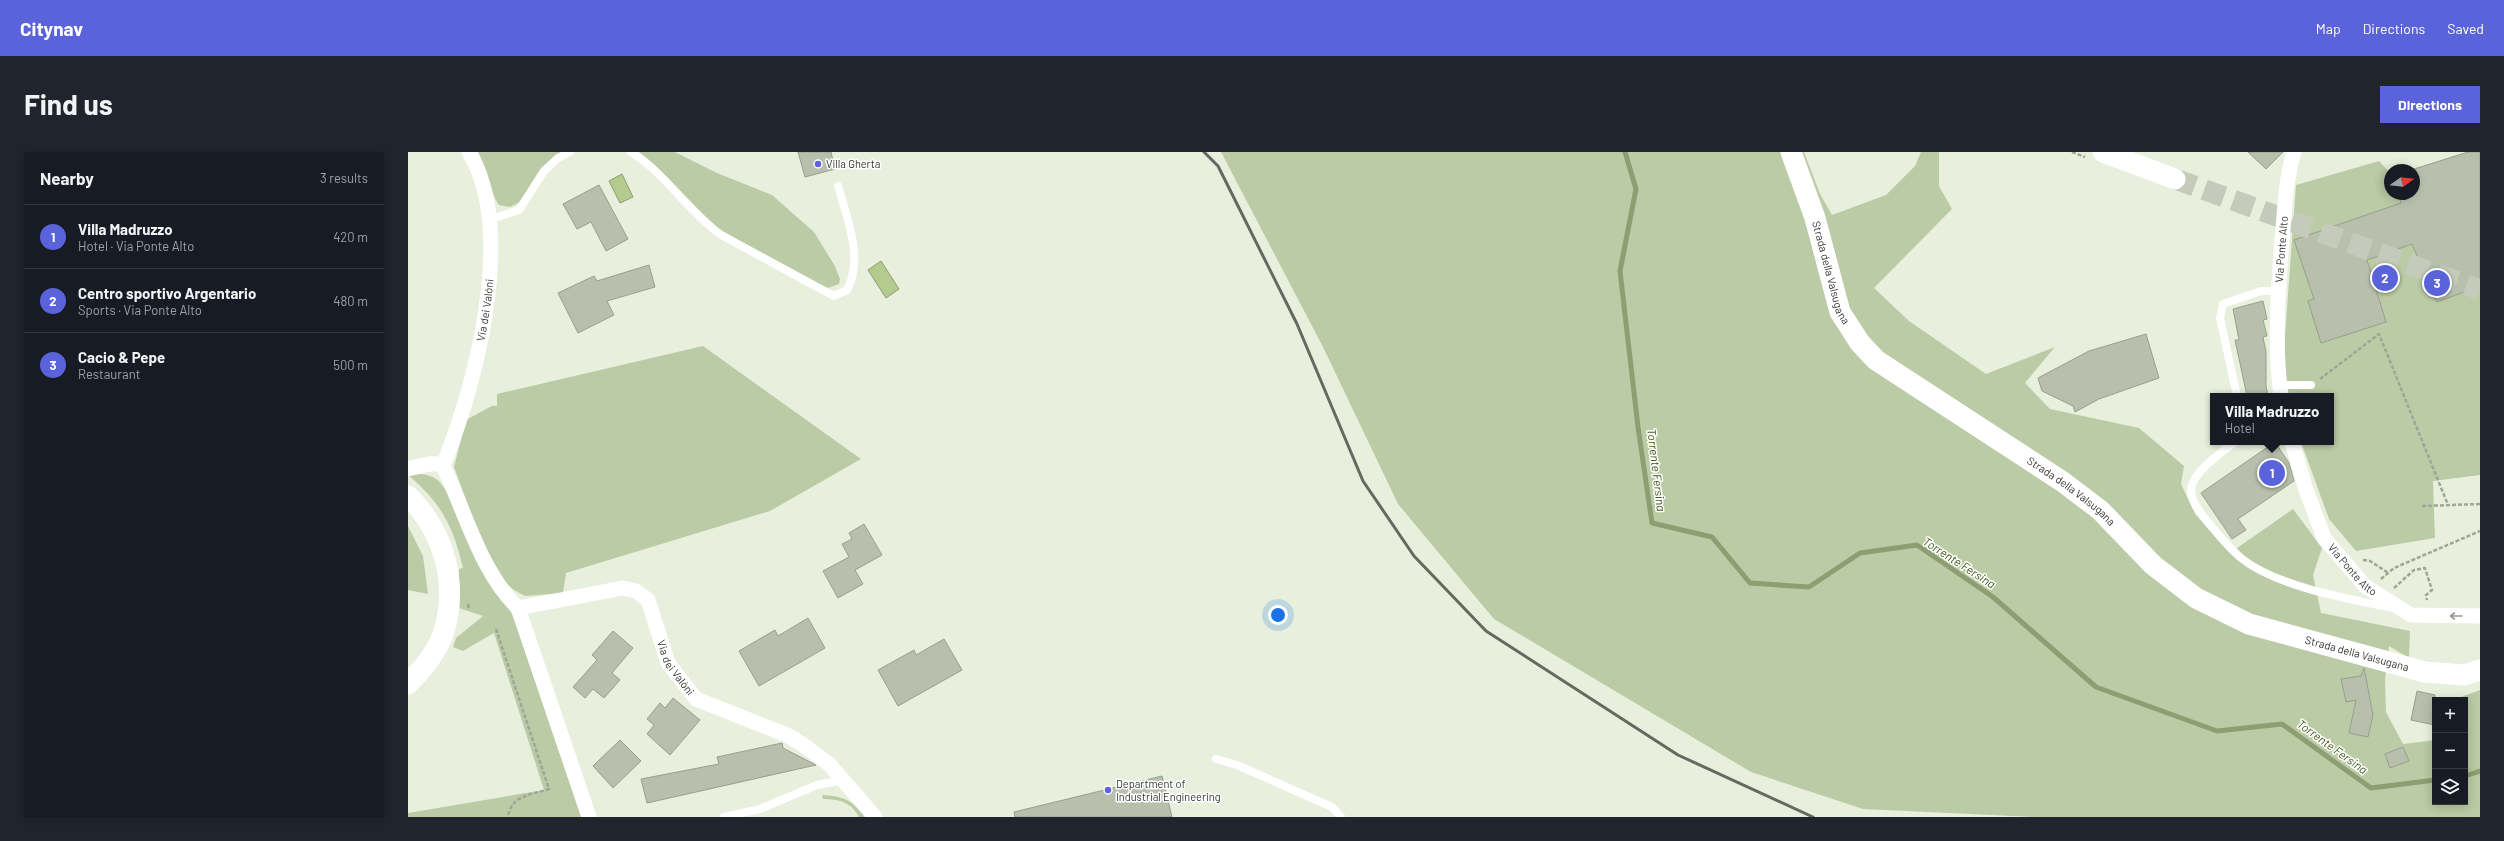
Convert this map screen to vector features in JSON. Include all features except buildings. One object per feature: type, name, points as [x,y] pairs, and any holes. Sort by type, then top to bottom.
[{"type":"main road","name":"Strada della Valsugana","points":[[1791,152],[1815,218],[1840,312],[1860,343],[1876,360],[2063,482],[2100,510],[2153,566],[2196,598],[2223,613],[2249,624],[2425,672],[2464,675],[2480,670]]},
{"type":"main road","points":[[2103,152],[2175,179]]},
{"type":"main road","points":[[408,496],[423,513],[438,538],[447,561],[450,605],[443,635],[426,665],[408,684]]},
{"type":"street","name":"Via dei Valóni","points":[[443,466],[469,390],[479,349],[491,265],[490,219],[484,188],[469,152]]},
{"type":"street","name":"Via Ponte Alto","points":[[2280,390],[2277,332],[2279,291],[2288,172],[2294,152]]},
{"type":"street","name":"Via Ponte Alto","points":[[2293,445],[2306,490],[2324,538],[2365,586],[2399,609],[2411,615],[2429,609],[2480,616]]},
{"type":"street","points":[[408,469],[433,464],[443,466],[480,552],[506,596],[518,608],[589,817]]},
{"type":"street","name":"Via dei Valóni","points":[[518,608],[623,588],[636,591],[648,600],[668,663],[696,699],[787,735],[829,764],[845,780],[875,817]]},
{"type":"lane","points":[[490,219],[520,210],[544,171],[558,158],[570,152]]},
{"type":"lane","points":[[631,152],[650,167],[707,225],[721,235],[834,296],[848,290],[853,280],[855,263],[849,226],[838,186]]},
{"type":"lane","points":[[2237,393],[2220,318],[2223,304],[2262,291],[2279,291]]},
{"type":"lane","points":[[2280,390],[2311,385]]},
{"type":"lane","points":[[2232,445],[2200,473],[2192,484],[2191,494],[2200,512],[2242,558],[2273,576],[2332,596],[2399,609]]},
{"type":"lane","points":[[1216,759],[1237,765],[1332,807],[1341,817]]},
{"type":"lane","points":[[724,817],[760,809],[817,785],[845,780]]},
{"type":"path","points":[[2311,385],[2379,334],[2448,505]]},
{"type":"path","points":[[2422,506],[2480,504]]},
{"type":"path","points":[[2379,587],[2380,580],[2387,572],[2480,531]]},
{"type":"path","points":[[2370,561],[2387,572]]},
{"type":"path","points":[[2390,589],[2414,570],[2425,568],[2432,590],[2426,595],[2429,609]]},
{"type":"path","points":[[496,629],[549,789],[516,799],[510,806],[508,817]]},
{"type":"shaded area","points":[[478,152],[561,152],[543,168],[522,201],[510,207],[499,205],[496,200]]},
{"type":"shaded area","points":[[639,152],[675,152],[717,173],[772,195],[814,232],[835,266],[840,279],[839,284],[828,288],[812,282],[714,226]]},
{"type":"shaded area","points":[[1221,152],[1804,152],[1820,194],[1832,215],[1886,195],[1915,166],[1921,152],[1939,152],[1939,186],[1952,209],[1874,288],[1909,321],[1986,374],[2055,347],[2025,383],[2050,409],[2139,428],[2184,466],[2181,484],[2195,514],[2230,553],[2293,509],[2322,548],[2313,575],[2321,613],[2410,631],[2409,658],[2389,646],[2385,680],[2386,712],[2403,744],[2432,740],[2432,805],[2468,805],[2468,697],[2461,697],[2480,690],[2480,817],[2035,817],[1863,809],[1751,772],[1494,619],[1398,504],[1323,347]]},
{"type":"shaded area","points":[[2468,152],[2480,152],[2480,475],[2433,481],[2435,538],[2356,551],[2329,519],[2302,445],[2334,445],[2334,393],[2288,393],[2283,363],[2296,185],[2379,161],[2384,166],[2384,200],[2420,200],[2420,167]]},
{"type":"shaded area","points":[[622,174],[633,197],[620,203],[609,181]]},
{"type":"shaded area","points":[[881,261],[899,289],[886,298],[868,270]]},
{"type":"shaded area","points":[[703,346],[861,459],[770,511],[566,573],[563,593],[525,596],[514,590],[505,582],[482,543],[454,467],[466,420],[492,406],[497,406],[497,394]]},
{"type":"shaded area","points":[[421,474],[436,479],[443,486],[457,511],[488,581],[513,615],[582,817],[408,817],[408,813],[544,790],[494,633],[463,651],[453,647],[456,638],[483,616],[459,608],[459,569],[463,568],[459,553],[450,527],[437,505],[408,475]]},
{"type":"shaded area","points":[[408,526],[423,556],[428,594],[408,590]]},
{"type":"shaded area","points":[[822,795],[835,796],[846,800],[861,811],[865,817],[859,817],[852,808],[844,802],[823,799]]},
{"type":"waterway","name":"Torrente Fersina","points":[[1625,152],[1636,189],[1620,271],[1638,427],[1652,523],[1712,537],[1750,583],[1809,587],[1860,553],[1917,545],[1993,597],[2096,687],[2217,731],[2282,724],[2371,788],[2432,780]]},
{"type":"waterway","name":"Torrente Fersina","points":[[2468,775],[2480,771]]},
{"type":"tunnel","points":[[2175,179],[2480,290]]},
{"type":"railway","points":[[1204,152],[1218,166],[1297,324],[1363,481],[1414,556],[1486,631],[1678,755],[1813,817]]},
{"type":"place","name":"Villa Gherta","points":[[818,164]]},
{"type":"place","name":"Centro sportivo Argentario","points":[[2385,278]]},
{"type":"place","name":"Cacio & Pepe","points":[[2437,283]]},
{"type":"place","name":"Villa Madruzzo","points":[[2272,473]]},
{"type":"place","name":"Department of Industrial Engineering","points":[[1108,790]]}]
